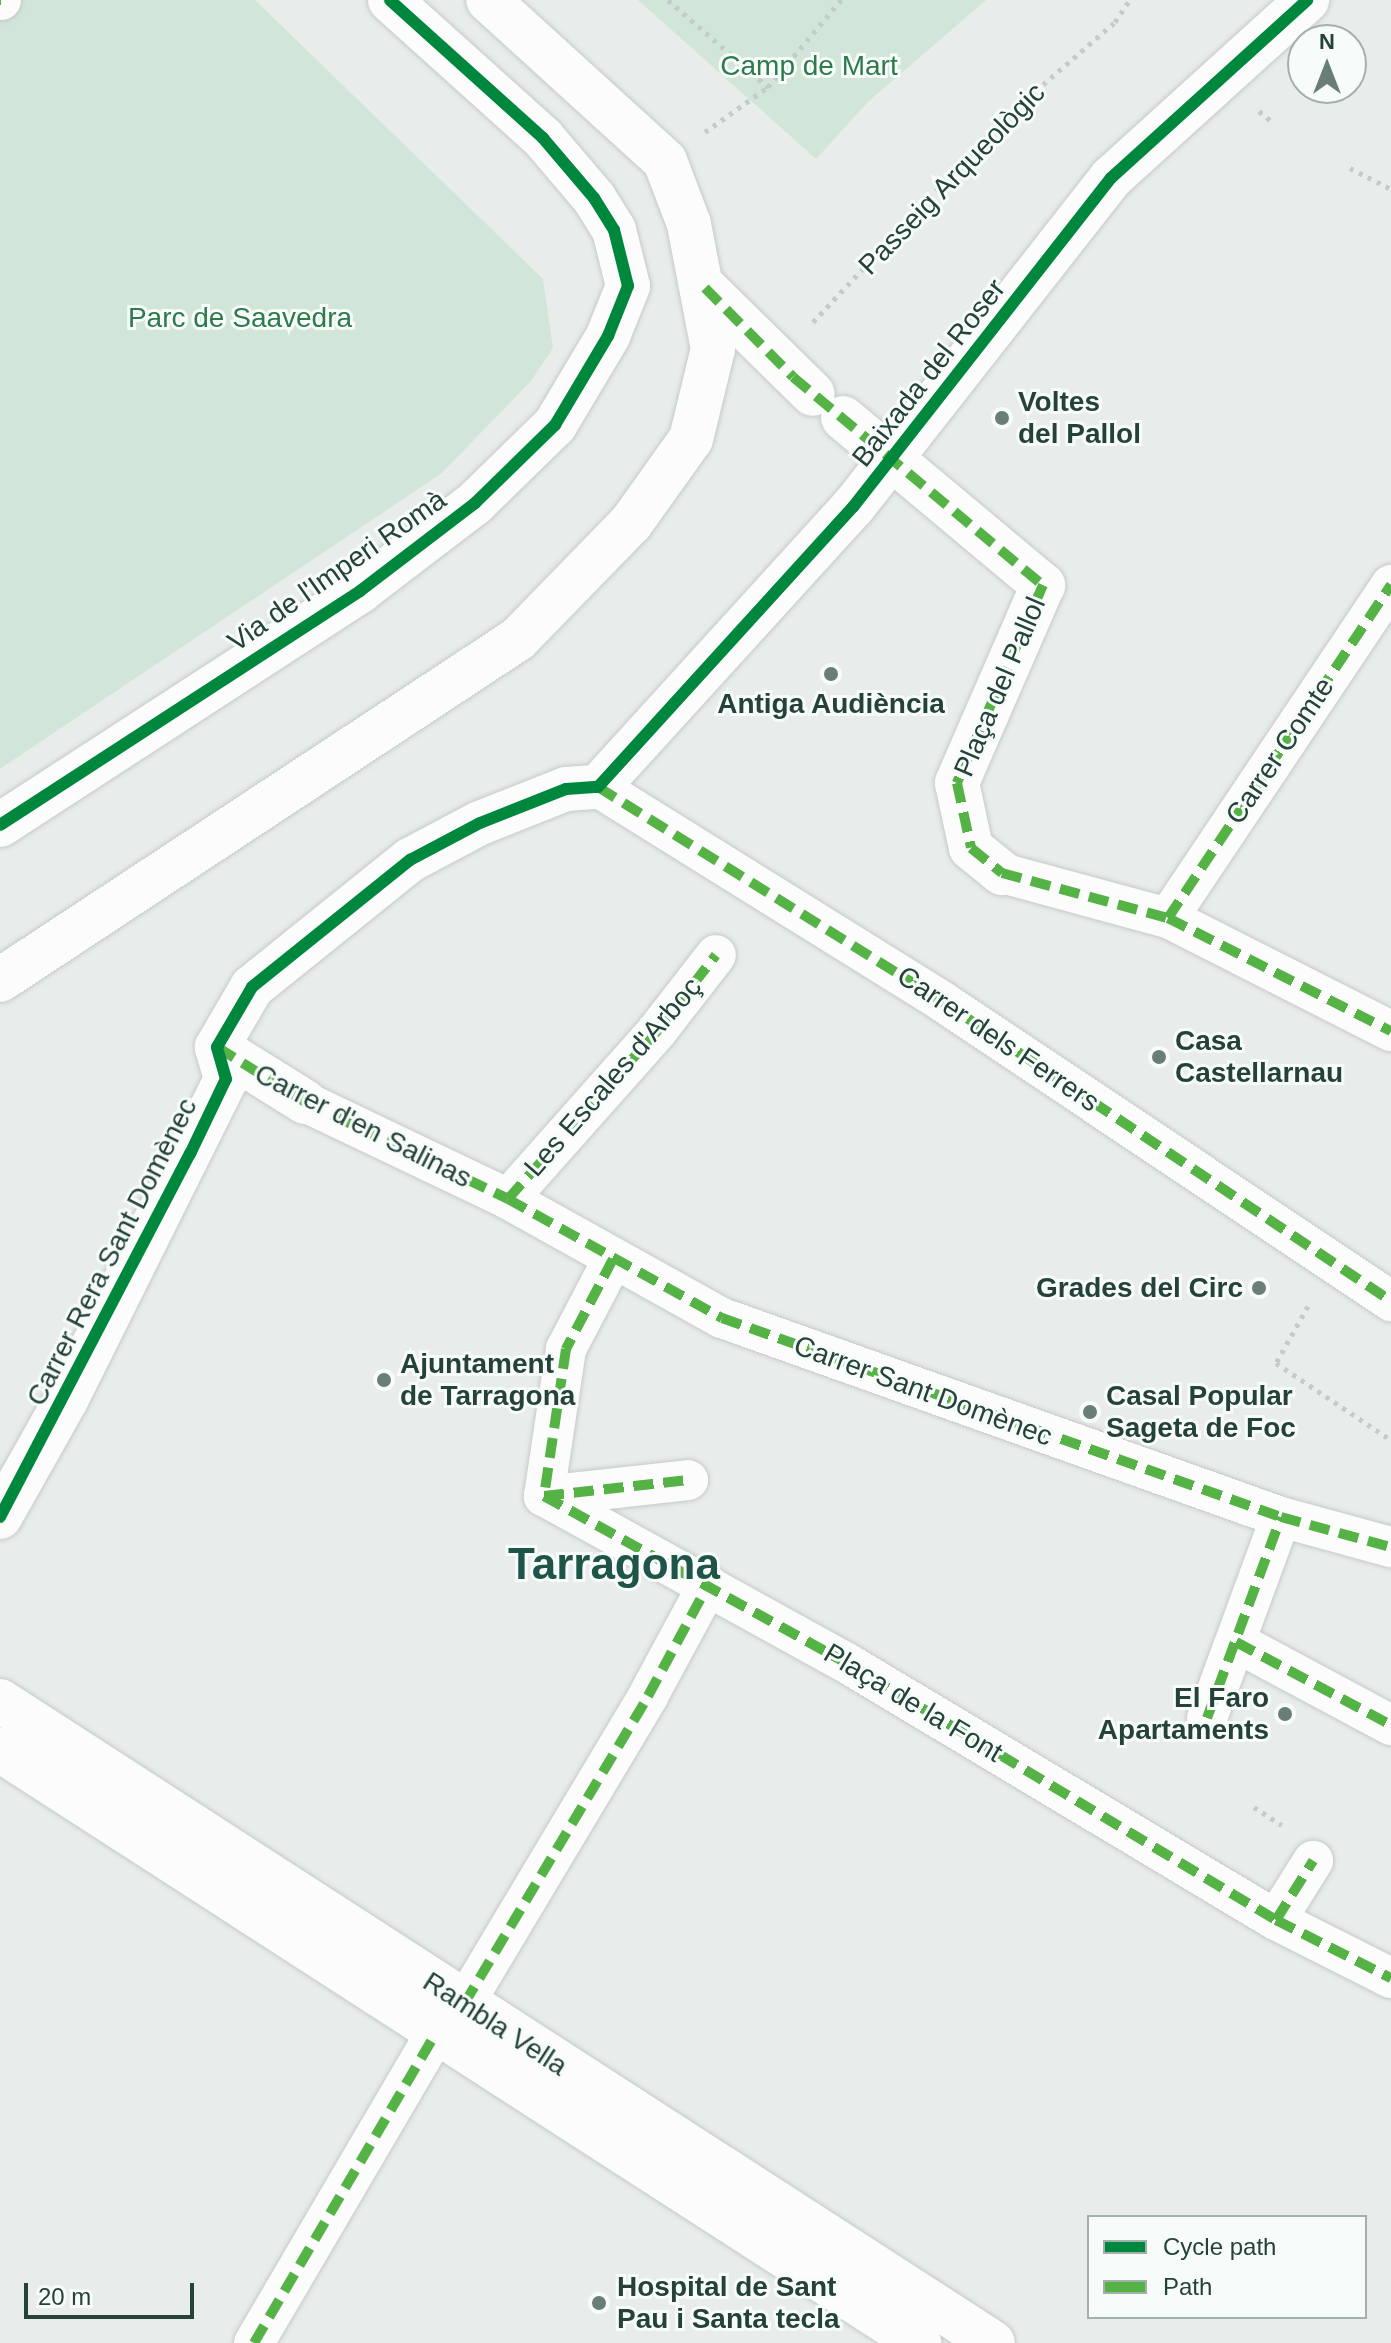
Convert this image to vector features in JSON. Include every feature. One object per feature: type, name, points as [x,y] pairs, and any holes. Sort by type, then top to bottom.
[{"type":"street","name":"Via de l'Imperi Romà","points":[[0,825],[360,591],[475,503],[555,425],[608,336],[628,286],[614,230],[594,198],[543,138],[390,0]]},
{"type":"street","points":[[0,980],[518,639],[631,523],[691,439],[713,349],[705,288],[689,224],[665,161],[488,0]]},
{"type":"street","name":"Baixada del Roser","points":[[598,787],[853,507],[932,413],[1111,178],[1307,0]]},
{"type":"street","points":[[705,288],[777,361],[828,406],[895,457]]},
{"type":"street","name":"Plaça del Pallol","points":[[895,457],[1043,585],[957,783],[971,848],[1002,873]]},
{"type":"street","name":"Carrer Comte","points":[[1168,918],[1391,585]]},
{"type":"street","points":[[217,1047],[252,987],[410,860],[480,823],[566,789],[598,787]]},
{"type":"street","name":"Carrer dels Ferrers","points":[[598,787],[931,994],[1391,1301]]},
{"type":"street","points":[[1002,873],[1168,918],[1391,1031]]},
{"type":"street","name":"Les Escales d'Arboç","points":[[508,1199],[657,1031],[716,955]]},
{"type":"street","name":"Carrer d'en Salinas","points":[[217,1047],[305,1102],[508,1199]]},
{"type":"street","name":"Carrer Rera Sant Domènec","points":[[0,1517],[66,1400],[226,1079],[217,1047]]},
{"type":"street","name":"Carrer Sant Domènec","points":[[508,1199],[722,1318],[1281,1517],[1374,1542]]},
{"type":"street","points":[[613,1259],[566,1349],[544,1496],[688,1480]]},
{"type":"street","name":"Plaça de la Font","points":[[544,1496],[708,1585],[1276,1920],[1391,1978]]},
{"type":"street","points":[[1207,1718],[1281,1517]]},
{"type":"street","points":[[254,2343],[648,1696],[708,1585]]},
{"type":"street","points":[[1236,1642],[1391,1725]]},
{"type":"street","name":"Rambla Vella","points":[[0,1701],[919,2343]]},
{"type":"street","name":"Rambla Vella","points":[[0,1750],[993,2343]]},
{"type":"street","points":[[1276,1920],[1313,1861]]},
{"type":"path","points":[[668,0],[768,87]]},
{"type":"path","points":[[665,161],[768,87],[841,0]]},
{"type":"path","points":[[1350,168],[1391,189]]},
{"type":"path","points":[[1333,1263],[1276,1363],[1391,1440]]},
{"type":"green space","name":"Parc de Saavedra","points":[[20,0],[255,0],[543,279],[553,348],[531,381],[442,473],[0,769],[0,16]]},
{"type":"green space","name":"Camp de Mart","points":[[638,0],[986,0],[868,102],[816,159]]},
{"type":"marked path","points":[[705,288],[793,377],[1043,585],[957,783],[971,848],[1002,873],[1168,918],[1391,1031]]},
{"type":"marked path","points":[[1168,918],[1391,585]]},
{"type":"marked path","points":[[598,787],[943,1002],[1391,1301]]},
{"type":"marked path","points":[[508,1199],[657,1031],[716,955]]},
{"type":"marked path","points":[[217,1047],[305,1102],[508,1199],[722,1318],[1281,1517],[1391,1547]]},
{"type":"marked path","points":[[613,1259],[566,1349],[544,1496],[845,1662],[1276,1920],[1391,1978]]},
{"type":"marked path","points":[[544,1496],[688,1480]]},
{"type":"marked path","points":[[1207,1718],[1281,1517]]},
{"type":"marked path","points":[[464,2004],[648,1696],[708,1585]]},
{"type":"marked path","points":[[1236,1642],[1391,1725]]},
{"type":"marked path","points":[[1276,1920],[1313,1861]]},
{"type":"marked path","points":[[254,2343],[436,2033]]},
{"type":"cycle path","points":[[0,825],[360,591],[475,503],[555,425],[608,336],[628,286],[614,230],[594,198],[543,138],[390,0]]},
{"type":"cycle path","points":[[0,1517],[226,1079],[217,1047],[252,987],[410,860],[480,823],[566,789],[598,787],[853,507],[1111,178],[1307,0]]},
{"type":"place","name":"Voltes del Pallol","points":[[1002,418]]},
{"type":"place","name":"Antiga Audiència","points":[[831,674]]},
{"type":"place","name":"Casa Castellarnau","points":[[1159,1057]]},
{"type":"place","name":"Grades del Circ","points":[[1259,1288]]},
{"type":"place","name":"Ajuntament de Tarragona","points":[[384,1380]]},
{"type":"place","name":"Casal Popular Sageta de Foc","points":[[1090,1412]]},
{"type":"place","name":"El Faro Apartaments","points":[[1285,1714]]},
{"type":"place","name":"Hospital de Sant Pau i Santa tecla","points":[[599,2303]]},
{"type":"district","name":"Tarragona","points":[[614,1564]]}]
